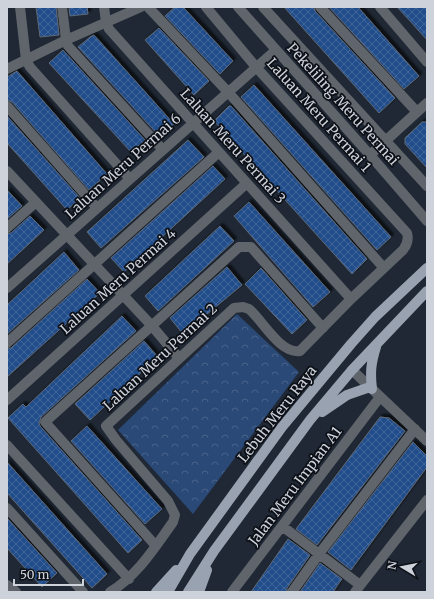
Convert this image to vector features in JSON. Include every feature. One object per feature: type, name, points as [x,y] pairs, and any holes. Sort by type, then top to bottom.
[{"type":"main road","name":"Lebuh Meru Raya","points":[[168,592],[190,554],[282,427],[375,317],[427,268]]},
{"type":"main road","points":[[188,592],[214,551],[310,420],[352,370],[427,291]]},
{"type":"main road","points":[[310,420],[347,395],[372,388],[370,373],[378,343]]},
{"type":"main road","points":[[199,592],[214,551]]},
{"type":"main road","points":[[156,592],[190,554]]},
{"type":"street","points":[[20,7],[26,60],[30,67],[130,179]]},
{"type":"street","points":[[62,7],[68,46],[163,150]]},
{"type":"street","points":[[104,7],[106,22]]},
{"type":"street","points":[[7,69],[66,40],[141,7]]},
{"type":"street","points":[[148,7],[228,92],[383,267]]},
{"type":"street","name":"Laluan Meru Permai 1","points":[[206,7],[256,67],[408,233],[408,241]]},
{"type":"street","name":"Pekeliling Meru Permai","points":[[238,7],[427,221]]},
{"type":"street","name":"Pekeliling Meru Permai","points":[[263,7],[427,186]]},
{"type":"street","points":[[320,7],[423,109],[370,155]]},
{"type":"street","points":[[380,7],[427,62]]},
{"type":"street","name":"Laluan Meru Permai 3","points":[[106,22],[193,124],[351,299]]},
{"type":"street","name":"Laluan Meru Permai 6","points":[[7,288],[276,50]]},
{"type":"street","points":[[7,106],[97,208]]},
{"type":"street","points":[[7,343],[219,152]]},
{"type":"street","points":[[7,171],[152,326],[178,358]]},
{"type":"street","name":"Laluan Meru Permai 4","points":[[7,400],[247,183]]},
{"type":"street","points":[[7,228],[36,202]]},
{"type":"street","name":"Laluan Meru Permai 2","points":[[110,592],[129,579],[156,546],[173,522],[175,515],[168,501],[116,440],[106,426],[234,308],[243,307],[249,309],[285,347],[294,351],[300,351],[383,267],[403,250],[408,241]]},
{"type":"street","points":[[156,546],[45,422],[239,247],[251,248],[323,328]]},
{"type":"street","points":[[352,370],[427,441]]},
{"type":"street","name":"Jalan Meru Impian A1","points":[[232,592],[380,397]]},
{"type":"street","points":[[292,592],[319,554],[415,429]]},
{"type":"street","points":[[7,445],[129,579]]},
{"type":"street","points":[[282,526],[319,554],[357,588],[427,500]]},
{"type":"street","points":[[7,508],[83,592]]},
{"type":"street","points":[[7,586],[16,592]]},
{"type":"green space","points":[[237,314],[299,372],[193,514],[118,430]]},
{"type":"building","points":[[36,7],[56,7],[59,35],[40,37]]},
{"type":"building","points":[[69,7],[87,7],[88,14],[70,16]]},
{"type":"building","points":[[175,7],[183,7],[233,61],[220,74],[165,16]]},
{"type":"building","points":[[284,7],[314,7],[315,11],[395,98],[379,113]]},
{"type":"building","points":[[329,7],[358,7],[419,76],[404,89]]},
{"type":"building","points":[[397,7],[427,7],[427,40],[410,21]]},
{"type":"building","points":[[159,28],[209,81],[194,95],[145,40]]},
{"type":"building","points":[[94,35],[174,124],[160,137],[78,47]]},
{"type":"building","points":[[63,50],[145,140],[131,152],[49,63]]},
{"type":"building","points":[[17,71],[107,174],[89,190],[12,102],[7,100],[7,77]]},
{"type":"building","points":[[254,85],[391,237],[377,250],[241,97]]},
{"type":"building","points":[[229,106],[231,106],[367,259],[352,274],[214,121]]},
{"type":"building","points":[[7,116],[80,198],[67,210],[7,143]]},
{"type":"building","points":[[422,122],[427,122],[427,168],[405,144],[405,138]]},
{"type":"building","points":[[188,140],[204,157],[101,248],[87,232]]},
{"type":"building","points":[[213,166],[225,179],[124,272],[111,258]]},
{"type":"building","points":[[7,190],[22,206],[7,219]]},
{"type":"building","points":[[249,202],[330,292],[313,307],[234,216]]},
{"type":"building","points":[[30,216],[44,230],[7,264],[7,234],[11,233]]},
{"type":"building","points":[[220,226],[234,241],[158,311],[145,296]]},
{"type":"building","points":[[64,252],[79,270],[7,334],[7,305]]},
{"type":"building","points":[[227,267],[242,285],[183,334],[170,318]]},
{"type":"building","points":[[261,268],[307,320],[292,334],[245,284]]},
{"type":"building","points":[[87,279],[100,293],[7,377],[7,349],[11,348]]},
{"type":"building","points":[[122,316],[136,331],[41,417],[39,423],[40,426],[142,540],[128,553],[8,418],[23,404],[26,407]]},
{"type":"building","points":[[144,341],[158,357],[90,420],[75,404]]},
{"type":"building","points":[[380,417],[389,418],[405,431],[317,545],[296,529]]},
{"type":"building","points":[[87,426],[162,509],[145,524],[71,441]]},
{"type":"building","points":[[413,442],[427,456],[427,467],[351,570],[328,552]]},
{"type":"building","points":[[7,462],[107,574],[92,588],[7,493]]},
{"type":"building","points":[[7,518],[57,573],[42,587],[7,548]]},
{"type":"building","points":[[288,539],[310,555],[287,588],[286,592],[251,592]]},
{"type":"building","points":[[320,563],[342,579],[333,592],[300,592]]}]
